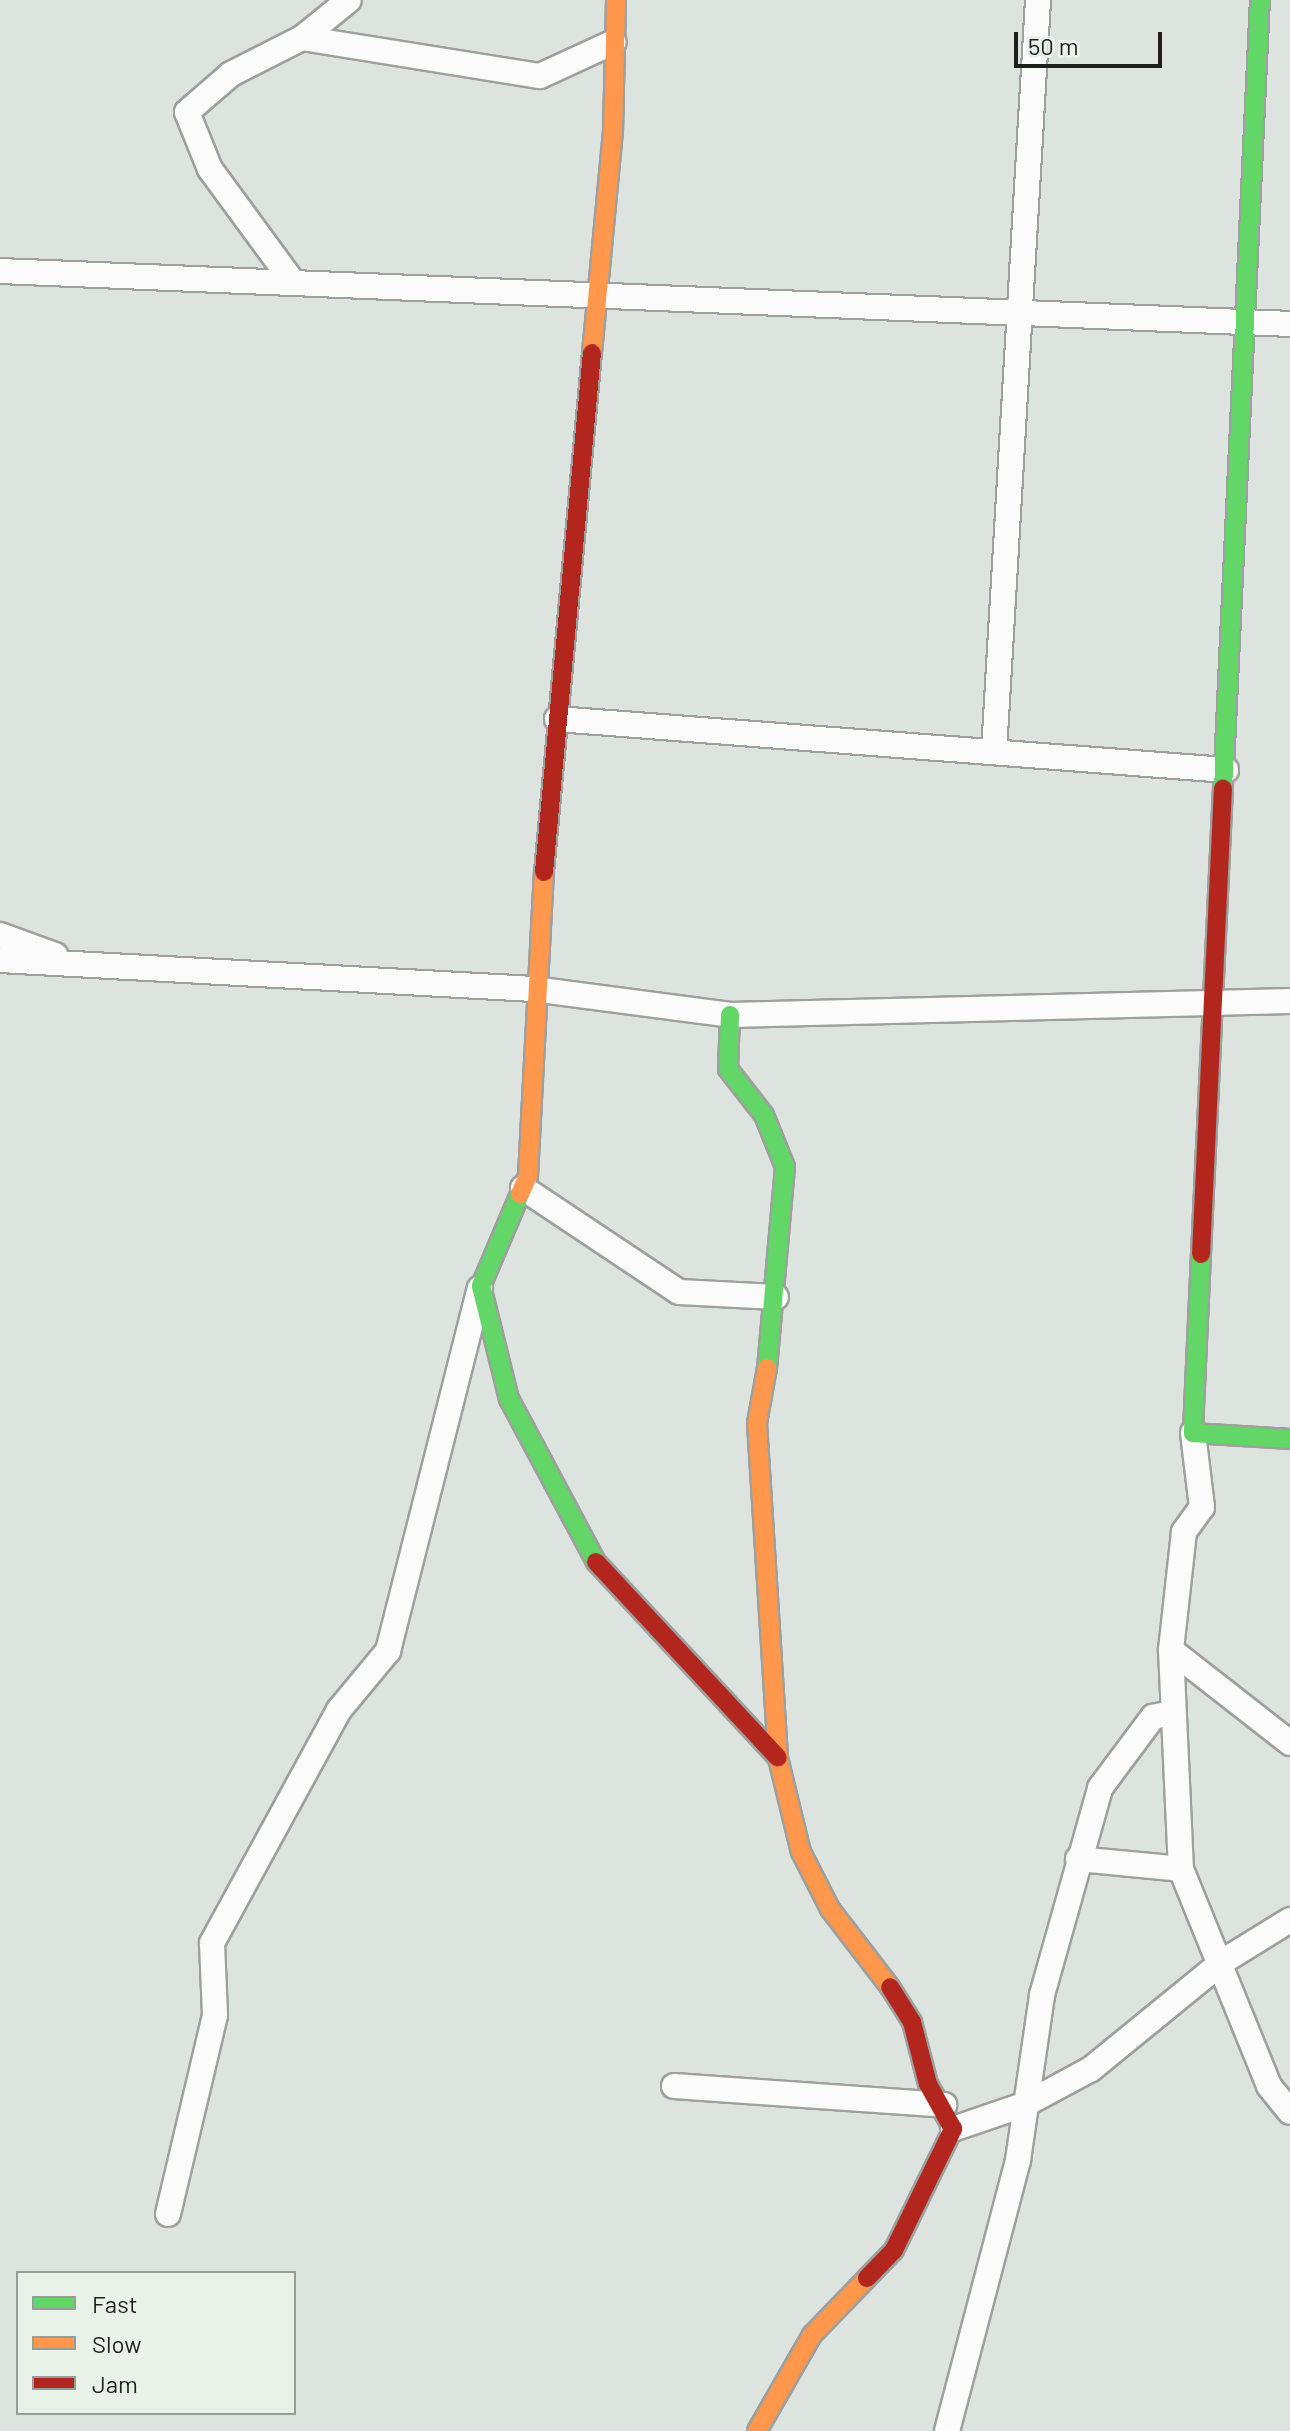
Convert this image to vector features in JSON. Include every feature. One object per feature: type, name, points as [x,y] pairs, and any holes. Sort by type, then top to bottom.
[{"type":"street","points":[[290,278],[210,169],[187,112],[231,74],[302,38],[349,0]]},
{"type":"street","points":[[168,2214],[215,2015],[212,1943],[339,1710],[388,1651],[481,1286],[523,1188],[533,989],[595,294],[613,132],[616,0]]},
{"type":"street","points":[[994,752],[1038,0]]},
{"type":"street","points":[[1260,0],[1241,322],[1218,1000],[1193,1433],[1202,1507],[1184,1532],[1171,1650],[1170,1713],[1181,1869],[1222,1962],[1269,2086],[1290,2112]]},
{"type":"street","points":[[302,38],[540,76],[614,42]]},
{"type":"street","points":[[0,271],[290,278],[1019,314],[1290,324]]},
{"type":"street","points":[[557,719],[1226,770]]},
{"type":"street","points":[[0,935],[80,964]]},
{"type":"street","points":[[0,960],[533,989],[730,1015],[1218,1000],[1290,1001]]},
{"type":"street","points":[[730,1015],[728,1069],[764,1115],[785,1167],[776,1297],[757,1423],[778,1758],[801,1852],[830,1909],[869,1953],[912,2022],[928,2084],[944,2105],[953,2129]]},
{"type":"street","points":[[523,1188],[679,1292],[776,1297]]},
{"type":"street","points":[[481,1286],[509,1399],[587,1552],[778,1758]]},
{"type":"street","points":[[1193,1433],[1290,1439]]},
{"type":"street","points":[[1171,1650],[1290,1743]]},
{"type":"street","points":[[947,2431],[1026,2104],[1042,1995],[1100,1788],[1124,1748],[1153,1717],[1170,1713]]},
{"type":"street","points":[[1078,1859],[1181,1869]]},
{"type":"street","points":[[757,2431],[812,2335],[894,2250],[953,2129],[1026,2104],[1091,2069],[1222,1962],[1290,1920]]},
{"type":"street","points":[[674,2086],[944,2105]]},
{"type":"traffic: fast","points":[[1223,789],[1260,0]]},
{"type":"traffic: fast","points":[[730,1015],[728,1069],[764,1115],[785,1167],[767,1368]]},
{"type":"traffic: fast","points":[[520,1194],[481,1286],[509,1399],[596,1562]]},
{"type":"traffic: fast","points":[[1201,1254],[1193,1433],[1290,1439]]},
{"type":"traffic: slow","points":[[592,353],[613,132],[616,0]]},
{"type":"traffic: slow","points":[[520,1194],[528,1176],[544,872]]},
{"type":"traffic: slow","points":[[767,1368],[757,1423],[778,1758],[801,1852],[830,1909],[890,1987]]},
{"type":"traffic: slow","points":[[757,2431],[812,2335],[867,2278]]},
{"type":"traffic: jam","points":[[544,872],[592,353]]},
{"type":"traffic: jam","points":[[1201,1254],[1223,789]]},
{"type":"traffic: jam","points":[[596,1562],[778,1758]]},
{"type":"traffic: jam","points":[[867,2278],[894,2250],[953,2129],[928,2084],[912,2022],[890,1987]]}]
